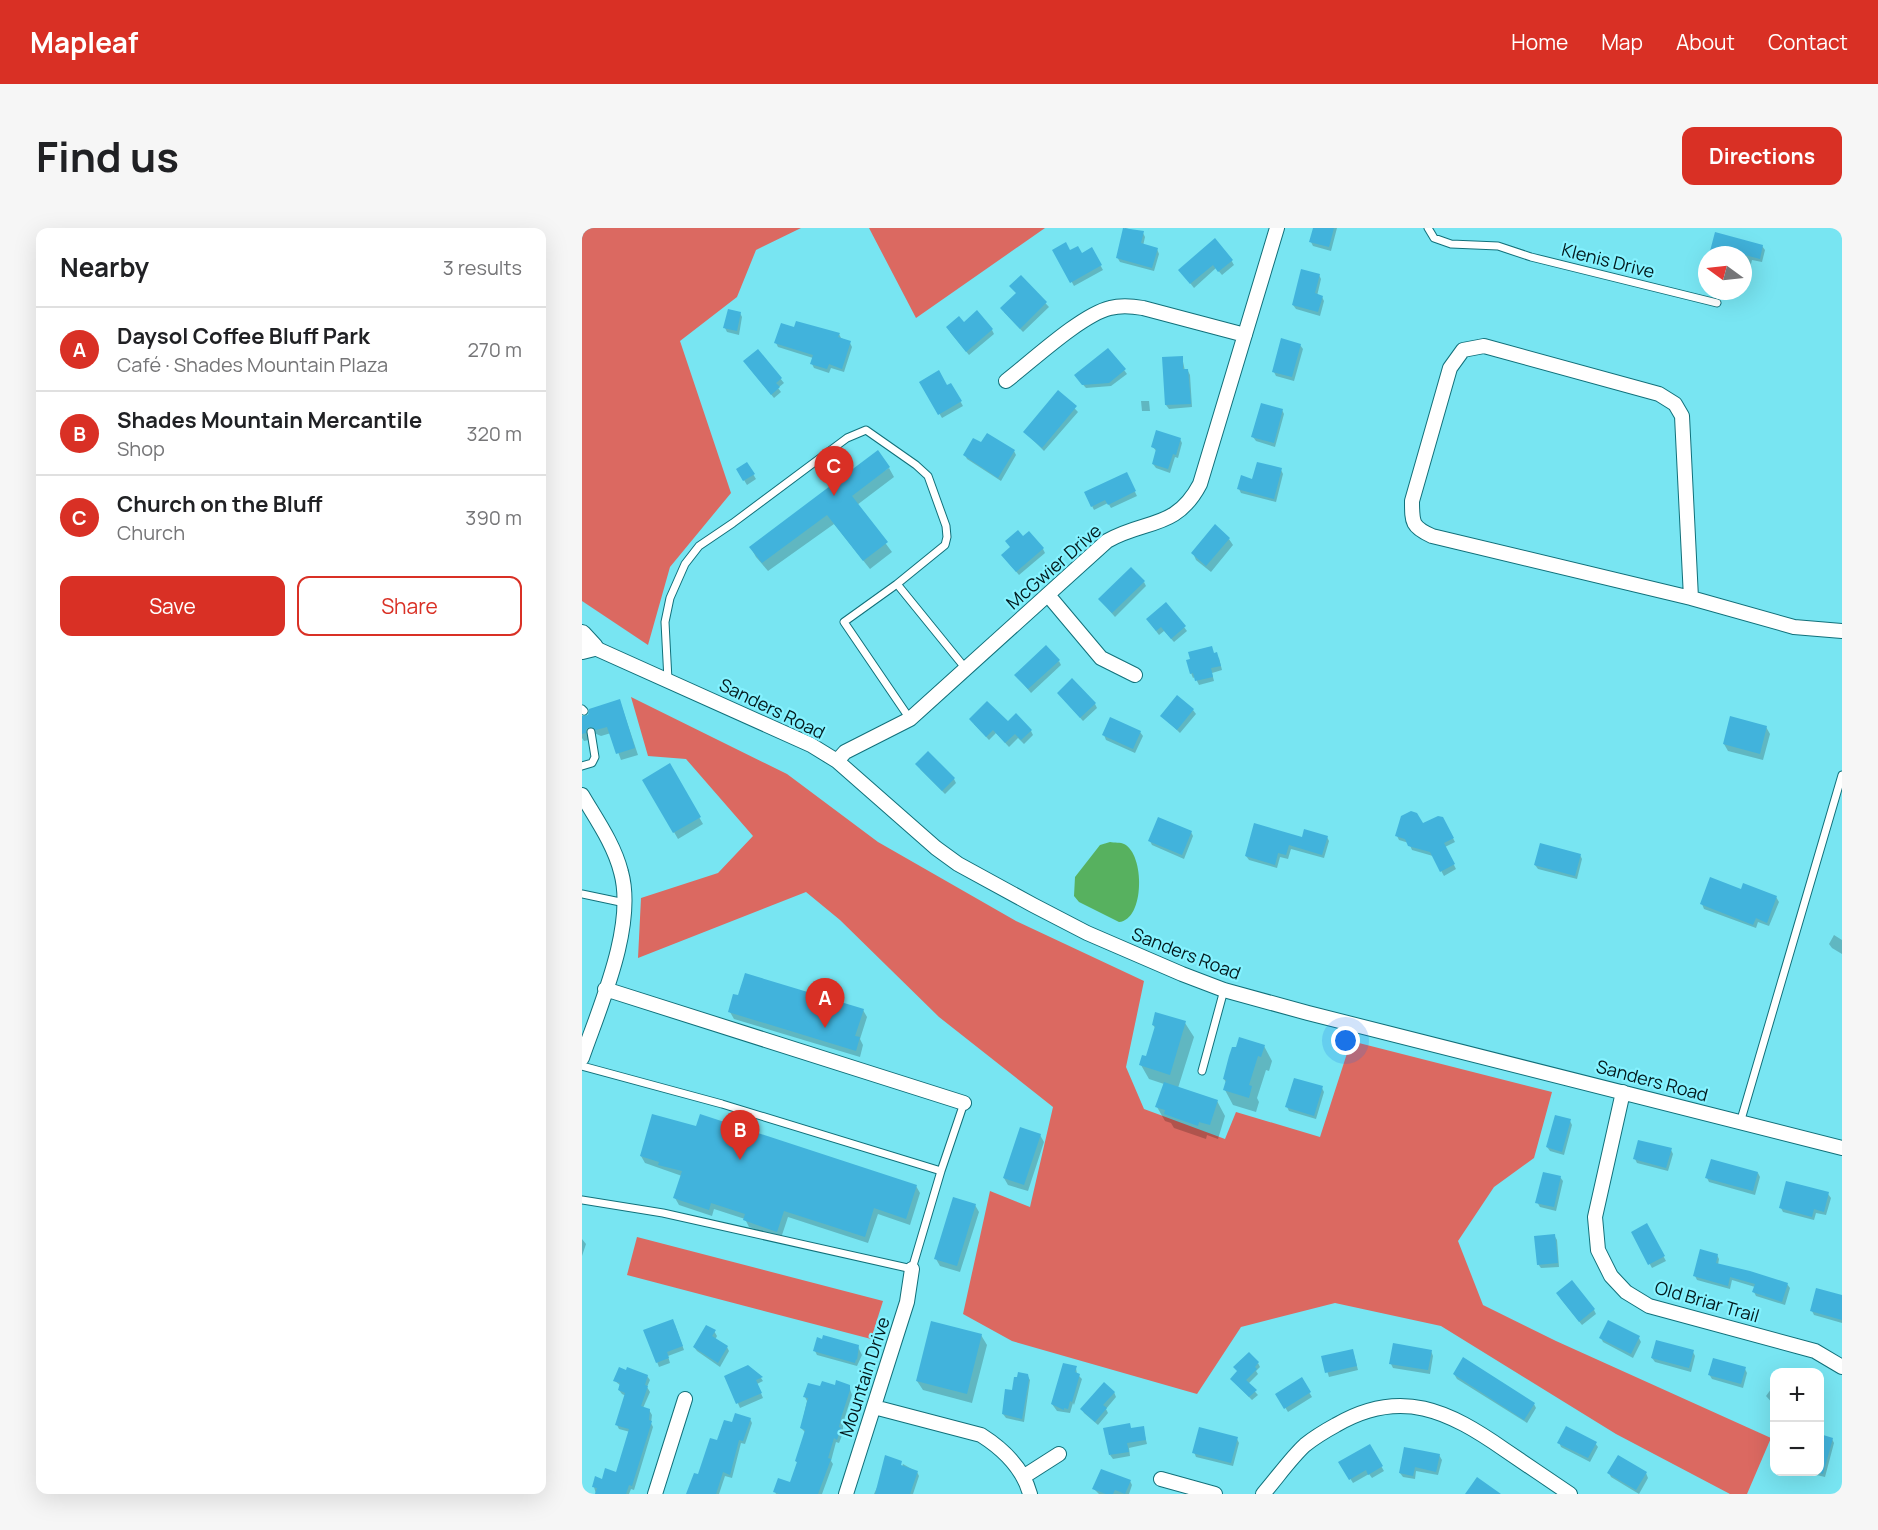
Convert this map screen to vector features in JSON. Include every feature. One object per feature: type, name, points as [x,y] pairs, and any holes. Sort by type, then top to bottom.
[{"type":"street","name":"McGwier Drive","points":[[837,761],[845,752],[910,719],[1107,541],[1125,531],[1159,523],[1173,517],[1193,498],[1200,484],[1277,228]]},
{"type":"street","points":[[1006,381],[1088,318],[1110,308],[1131,306],[1143,308],[1245,335]]},
{"type":"street","points":[[1691,598],[1682,416],[1675,404],[1659,394],[1484,346],[1463,350],[1450,368],[1412,501],[1412,519],[1418,530],[1432,536],[1691,598],[1794,627],[1842,631]]},
{"type":"street","points":[[1048,595],[1101,658],[1135,675]]},
{"type":"street","name":"Sanders Road","points":[[585,643],[811,745],[837,761],[916,833],[958,864],[1086,933],[1174,971],[1224,990],[1308,1014],[1842,1148]]},
{"type":"street","points":[[582,1058],[623,932],[625,903],[622,873],[613,849],[584,803]]},
{"type":"street","points":[[605,989],[964,1103]]},
{"type":"street","name":"Old Briar Trail","points":[[1623,1092],[1595,1217],[1598,1250],[1611,1276],[1626,1292],[1649,1306],[1815,1351],[1842,1367]]},
{"type":"street","name":"Mountain Drive","points":[[846,1494],[907,1302],[912,1269]]},
{"type":"street","points":[[655,1494],[684,1399]]},
{"type":"street","points":[[1263,1494],[1304,1446],[1317,1436],[1352,1416],[1373,1408],[1412,1406],[1446,1415],[1471,1427],[1570,1494]]},
{"type":"street","points":[[874,1407],[981,1435],[1002,1450],[1023,1477],[1030,1494]]},
{"type":"street","points":[[1023,1477],[1059,1454]]},
{"type":"street","points":[[1161,1479],[1215,1494]]},
{"type":"lane","name":"Klenis Drive","points":[[1428,228],[1434,238],[1451,244],[1498,246],[1531,257],[1717,303]]},
{"type":"lane","points":[[668,680],[665,622],[670,598],[685,564],[699,546],[847,438],[866,430],[928,476],[946,526],[945,545],[897,584],[844,622],[910,719]]},
{"type":"lane","points":[[897,584],[966,669]]},
{"type":"lane","points":[[582,766],[592,763],[595,757],[591,732]]},
{"type":"lane","points":[[1740,1123],[1842,775]]},
{"type":"lane","points":[[582,894],[625,903]]},
{"type":"lane","points":[[1202,1071],[1224,990]]},
{"type":"lane","points":[[582,1066],[722,1104],[941,1172]]},
{"type":"lane","points":[[582,1200],[663,1213],[912,1269],[964,1103]]},
{"type":"shaded area","points":[[582,228],[801,228],[756,250],[737,297],[680,341],[731,493],[670,567],[648,645],[582,601]]},
{"type":"shaded area","points":[[869,228],[1045,228],[916,318]]},
{"type":"shaded area","points":[[631,697],[787,774],[878,842],[1016,921],[1144,981],[1126,1067],[1144,1109],[1225,1139],[1236,1112],[1320,1137],[1351,1041],[1552,1092],[1534,1158],[1494,1187],[1458,1241],[1483,1305],[1556,1341],[1770,1438],[1747,1494],[1730,1494],[1616,1434],[1441,1326],[1335,1303],[1241,1327],[1197,1394],[1012,1341],[963,1314],[990,1191],[1030,1207],[1053,1107],[939,1017],[840,920],[806,892],[638,958],[641,898],[718,873],[753,836],[686,759],[648,756]]},
{"type":"shaded area","points":[[1110,842],[1123,843],[1131,850],[1139,873],[1138,899],[1134,910],[1128,918],[1119,922],[1079,902],[1074,896],[1075,877],[1100,845]]},
{"type":"shaded area","points":[[637,1237],[883,1301],[871,1339],[627,1275]]},
{"type":"building","points":[[1123,228],[1144,231],[1141,243],[1158,248],[1152,268],[1116,258]]},
{"type":"building","points":[[1313,228],[1334,228],[1329,247],[1309,242]]},
{"type":"building","points":[[1715,232],[1763,245],[1760,259],[1752,257],[1752,246],[1711,246]]},
{"type":"building","points":[[1215,238],[1233,260],[1218,272],[1213,265],[1190,284],[1178,270]]},
{"type":"building","points":[[1066,242],[1070,250],[1078,246],[1082,253],[1092,247],[1102,265],[1070,283],[1052,250]]},
{"type":"building","points":[[1301,269],[1320,274],[1315,293],[1323,296],[1318,312],[1292,305]]},
{"type":"building","points":[[1021,275],[1047,302],[1020,329],[1000,308],[1016,293],[1009,286]]},
{"type":"building","points":[[728,309],[741,312],[737,331],[723,328]]},
{"type":"building","points":[[977,310],[993,329],[966,352],[946,327],[959,316],[964,322]]},
{"type":"building","points":[[796,321],[840,333],[838,337],[851,341],[842,369],[829,364],[827,369],[810,364],[813,355],[774,343],[781,323],[794,327]]},
{"type":"building","points":[[1281,338],[1301,344],[1292,377],[1272,372]]},
{"type":"building","points":[[1108,348],[1126,369],[1109,383],[1082,385],[1074,375]]},
{"type":"building","points":[[758,349],[782,378],[776,383],[780,387],[771,395],[743,361]]},
{"type":"building","points":[[1183,356],[1183,369],[1188,369],[1191,404],[1165,405],[1162,357]]},
{"type":"building","points":[[939,370],[947,385],[951,383],[962,401],[938,415],[919,382]]},
{"type":"building","points":[[1058,390],[1077,406],[1042,448],[1023,432]]},
{"type":"building","points":[[1261,403],[1283,409],[1274,443],[1251,437]]},
{"type":"building","points":[[1156,430],[1181,438],[1176,455],[1173,454],[1168,469],[1152,464],[1156,449],[1151,447]]},
{"type":"building","points":[[987,433],[1015,450],[998,478],[963,455],[973,438],[981,442]]},
{"type":"building","points":[[878,450],[890,467],[852,496],[888,542],[863,561],[827,515],[762,563],[749,547]]},
{"type":"building","points":[[747,462],[755,474],[743,481],[736,469]]},
{"type":"building","points":[[1257,462],[1282,468],[1274,499],[1237,489],[1241,475],[1252,479]]},
{"type":"building","points":[[1127,472],[1136,491],[1108,505],[1105,500],[1091,507],[1084,492]]},
{"type":"building","points":[[1215,524],[1230,538],[1206,566],[1191,553]]},
{"type":"building","points":[[1018,530],[1023,536],[1029,531],[1044,548],[1016,572],[1001,555],[1010,547],[1005,541]]},
{"type":"building","points":[[1131,567],[1145,581],[1112,613],[1098,599]]},
{"type":"building","points":[[1166,602],[1186,626],[1171,639],[1161,627],[1156,631],[1146,619]]},
{"type":"building","points":[[1046,645],[1060,660],[1028,689],[1014,675]]},
{"type":"building","points":[[1212,646],[1214,653],[1217,652],[1221,666],[1211,668],[1213,677],[1195,681],[1193,673],[1190,674],[1186,660],[1190,659],[1188,652]]},
{"type":"building","points":[[1072,678],[1096,703],[1080,718],[1057,693]]},
{"type":"building","points":[[1177,695],[1194,709],[1177,730],[1160,716]]},
{"type":"building","points":[[620,699],[635,748],[616,754],[607,727],[596,730],[590,727],[586,729],[586,733],[582,734],[582,716],[588,715],[589,709]]},
{"type":"building","points":[[987,701],[1008,721],[1016,713],[1032,730],[1021,740],[1015,734],[1005,743],[993,730],[986,737],[969,719]]},
{"type":"building","points":[[1730,716],[1767,726],[1760,754],[1723,744]]},
{"type":"building","points":[[1110,717],[1141,731],[1133,749],[1102,735]]},
{"type":"building","points":[[928,751],[955,778],[942,791],[915,764]]},
{"type":"building","points":[[670,763],[701,817],[673,833],[642,780]]},
{"type":"building","points":[[1411,811],[1417,813],[1423,823],[1438,816],[1443,817],[1454,838],[1444,843],[1455,864],[1440,872],[1430,852],[1408,846],[1405,839],[1395,836],[1401,816]]},
{"type":"building","points":[[1158,817],[1192,831],[1182,855],[1148,841]]},
{"type":"building","points":[[1254,823],[1302,837],[1304,829],[1328,836],[1322,855],[1289,845],[1286,855],[1278,853],[1275,865],[1245,856]]},
{"type":"building","points":[[1540,843],[1581,854],[1575,876],[1534,865]]},
{"type":"building","points":[[1710,877],[1741,889],[1743,883],[1777,896],[1767,923],[1756,918],[1753,925],[1700,904]]},
{"type":"building","points":[[745,973],[864,1009],[855,1036],[860,1037],[856,1051],[728,1012],[733,994],[738,995]]},
{"type":"building","points":[[1155,1012],[1186,1021],[1170,1075],[1139,1065],[1142,1055],[1146,1056],[1155,1026],[1152,1025]]},
{"type":"building","points":[[1239,1037],[1265,1045],[1261,1057],[1258,1056],[1249,1085],[1252,1086],[1249,1098],[1223,1090],[1226,1080],[1223,1079],[1229,1056],[1232,1047],[1236,1047]]},
{"type":"building","points":[[1294,1078],[1323,1086],[1314,1116],[1285,1107]]},
{"type":"building","points":[[1164,1082],[1218,1100],[1210,1125],[1199,1122],[1198,1126],[1164,1114],[1165,1110],[1155,1107]]},
{"type":"building","points":[[652,1114],[696,1126],[700,1114],[917,1185],[906,1219],[874,1208],[865,1237],[784,1211],[777,1232],[743,1220],[745,1214],[711,1203],[709,1210],[673,1198],[682,1171],[658,1165],[659,1162],[640,1156]]},
{"type":"building","points":[[1555,1115],[1571,1119],[1562,1152],[1546,1147]]},
{"type":"building","points":[[1020,1127],[1041,1134],[1024,1185],[1003,1178]]},
{"type":"building","points":[[1638,1140],[1672,1148],[1666,1168],[1633,1159]]},
{"type":"building","points":[[1711,1159],[1758,1172],[1753,1191],[1705,1178]]},
{"type":"building","points":[[1543,1172],[1561,1176],[1554,1207],[1535,1203]]},
{"type":"building","points":[[1786,1181],[1829,1192],[1824,1212],[1814,1209],[1812,1217],[1779,1208]]},
{"type":"building","points":[[953,1197],[976,1204],[957,1266],[934,1259]]},
{"type":"building","points":[[1647,1223],[1665,1256],[1648,1265],[1631,1232]]},
{"type":"building","points":[[1555,1234],[1558,1263],[1537,1265],[1534,1236]]},
{"type":"building","points":[[1700,1249],[1718,1254],[1716,1263],[1788,1283],[1782,1302],[1752,1292],[1755,1284],[1730,1277],[1728,1286],[1693,1276]]},
{"type":"building","points":[[1572,1280],[1595,1309],[1579,1322],[1556,1293]]},
{"type":"building","points":[[1816,1288],[1842,1295],[1842,1320],[1810,1311]]},
{"type":"building","points":[[673,1319],[683,1346],[667,1352],[669,1358],[656,1363],[643,1330]]},
{"type":"building","points":[[1608,1320],[1640,1336],[1631,1354],[1599,1338]]},
{"type":"building","points":[[931,1321],[982,1334],[967,1394],[916,1381]]},
{"type":"building","points":[[706,1325],[716,1330],[712,1336],[728,1346],[718,1363],[693,1347]]},
{"type":"building","points":[[823,1335],[859,1345],[855,1363],[813,1351],[817,1337],[822,1339]]},
{"type":"building","points":[[1656,1340],[1694,1350],[1689,1368],[1651,1358]]},
{"type":"building","points":[[1393,1343],[1432,1350],[1428,1370],[1389,1364]]},
{"type":"building","points":[[1353,1349],[1357,1366],[1325,1373],[1321,1356]]},
{"type":"building","points":[[1249,1352],[1259,1362],[1255,1367],[1257,1369],[1246,1380],[1257,1390],[1249,1397],[1230,1379],[1237,1371],[1233,1367]]},
{"type":"building","points":[[1463,1357],[1535,1403],[1524,1420],[1453,1374]]},
{"type":"building","points":[[1713,1358],[1746,1367],[1741,1384],[1708,1375]]},
{"type":"building","points":[[1063,1363],[1077,1366],[1075,1372],[1080,1374],[1072,1402],[1070,1401],[1068,1409],[1064,1408],[1064,1410],[1051,1404]]},
{"type":"building","points":[[748,1365],[763,1377],[756,1380],[762,1393],[736,1404],[724,1376]]},
{"type":"building","points":[[619,1367],[626,1370],[627,1367],[648,1375],[645,1385],[648,1386],[641,1406],[650,1409],[649,1420],[652,1421],[632,1486],[629,1485],[626,1494],[595,1494],[597,1488],[592,1487],[595,1476],[602,1479],[605,1468],[616,1472],[629,1429],[615,1425],[625,1393],[618,1390],[620,1383],[613,1381]]},
{"type":"building","points":[[1018,1372],[1028,1374],[1029,1379],[1022,1419],[1002,1414],[1005,1389],[1012,1390],[1014,1377],[1017,1377]]},
{"type":"building","points":[[1302,1377],[1311,1392],[1284,1409],[1275,1394]]},
{"type":"building","points":[[836,1380],[850,1385],[850,1390],[841,1418],[839,1427],[841,1428],[837,1440],[834,1438],[828,1458],[831,1459],[818,1494],[773,1492],[778,1478],[790,1482],[797,1462],[795,1461],[805,1430],[800,1428],[808,1398],[803,1397],[808,1383],[820,1386],[822,1381],[835,1385]]},
{"type":"building","points":[[1104,1382],[1115,1392],[1103,1405],[1107,1408],[1095,1422],[1080,1409]]},
{"type":"building","points":[[735,1413],[751,1418],[743,1441],[739,1440],[730,1475],[723,1472],[716,1494],[686,1494],[694,1473],[698,1474],[710,1438],[717,1440],[724,1420],[732,1422]]},
{"type":"building","points":[[1130,1423],[1131,1428],[1144,1426],[1146,1440],[1127,1443],[1129,1452],[1109,1455],[1103,1428]]},
{"type":"building","points":[[1566,1426],[1597,1442],[1588,1458],[1557,1443]]},
{"type":"building","points":[[1199,1427],[1238,1437],[1231,1463],[1192,1453]]},
{"type":"building","points":[[1824,1435],[1833,1438],[1824,1470]]},
{"type":"building","points":[[1370,1444],[1383,1466],[1368,1475],[1366,1470],[1349,1480],[1338,1462]]},
{"type":"building","points":[[1404,1447],[1440,1454],[1436,1472],[1415,1467],[1413,1476],[1399,1473]]},
{"type":"building","points":[[885,1455],[902,1461],[901,1465],[918,1471],[910,1494],[875,1494]]},
{"type":"building","points":[[1618,1455],[1647,1472],[1636,1490],[1607,1473]]},
{"type":"building","points":[[1101,1469],[1131,1480],[1125,1494],[1115,1490],[1113,1494],[1106,1494],[1092,1489]]},
{"type":"building","points":[[1477,1477],[1501,1494],[1465,1494]]},
{"type":"place","name":"Church on the Bluff","points":[[834,496]]},
{"type":"place","name":"Daysol Coffee Bluff Park","points":[[825,1028]]},
{"type":"place","name":"Shades Mountain Mercantile","points":[[740,1160]]}]
